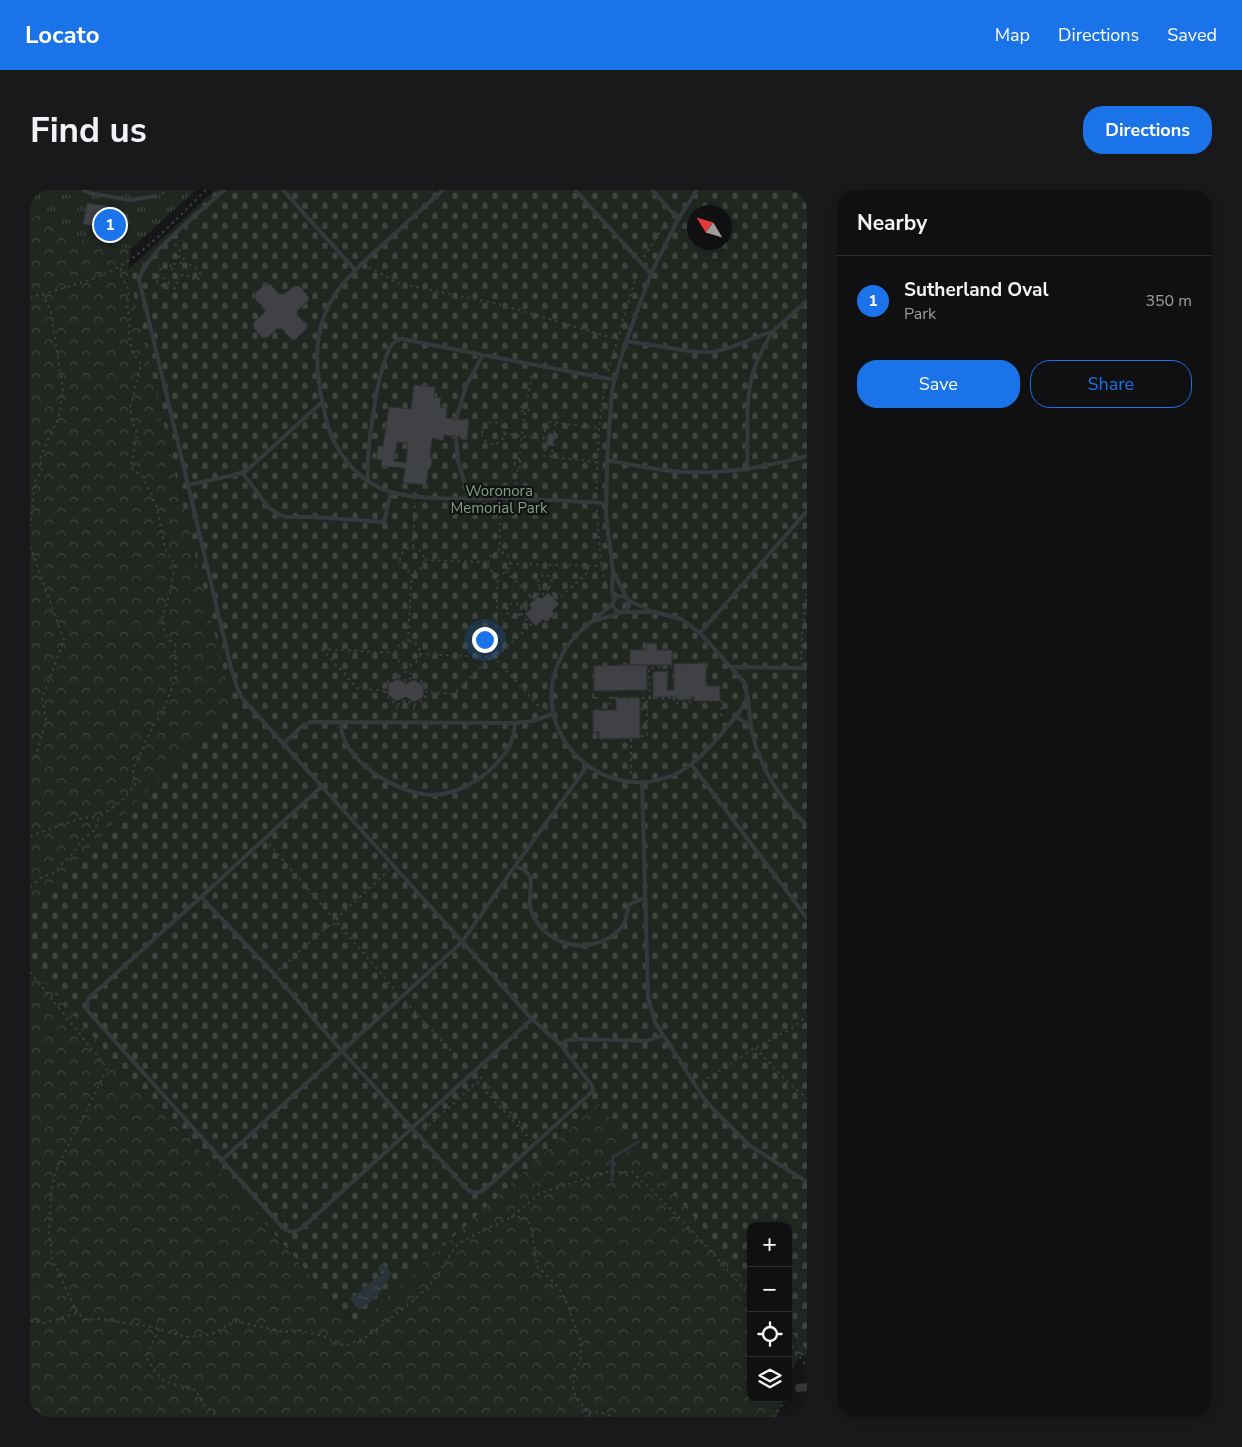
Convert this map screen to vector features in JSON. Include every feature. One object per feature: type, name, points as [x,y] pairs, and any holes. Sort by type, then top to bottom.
[{"type":"lane","points":[[83,190],[89,193],[130,200],[155,196]]},
{"type":"lane","points":[[201,897],[274,974],[466,1188],[474,1193],[481,1192],[486,1188],[592,1093],[593,1090],[560,1044],[532,1019],[246,704],[236,688],[139,282],[141,271],[147,261],[224,190]]},
{"type":"lane","points":[[283,190],[355,270]]},
{"type":"lane","points":[[442,190],[355,270],[335,294],[325,313],[320,327],[317,359],[322,402],[328,428],[338,450],[350,465],[368,480],[391,492],[415,496],[606,503]]},
{"type":"lane","points":[[575,190],[651,274]]},
{"type":"lane","points":[[652,190],[678,219]]},
{"type":"lane","points":[[622,612],[614,609],[606,503],[610,415],[615,380],[626,341],[651,274],[678,219],[697,190]]},
{"type":"lane","points":[[626,341],[683,351],[712,352],[734,347],[773,330],[807,301]]},
{"type":"lane","points":[[747,470],[748,404],[752,374],[773,330]]},
{"type":"lane","points":[[368,480],[368,460],[378,389],[392,344],[397,340],[402,339],[615,380]]},
{"type":"lane","points":[[456,419],[466,386],[483,355]]},
{"type":"lane","points":[[188,485],[242,472],[253,465],[322,402]]},
{"type":"lane","points":[[456,436],[458,461],[469,498]]},
{"type":"lane","points":[[607,460],[660,470],[728,472],[773,466],[807,456]]},
{"type":"lane","points":[[242,472],[268,507],[277,514],[286,517],[384,522],[391,492]]},
{"type":"lane","points":[[700,632],[807,511]]},
{"type":"lane","points":[[612,571],[629,606],[622,612]]},
{"type":"lane","points":[[747,693],[745,704],[692,764],[666,778],[642,782],[611,778],[588,766],[574,753],[560,732],[552,714],[550,693],[558,662],[571,641],[620,596],[655,612],[681,619],[700,632],[743,680],[747,693],[752,731],[758,754],[773,784],[788,806],[807,826]]},
{"type":"lane","points":[[589,624],[622,612],[655,612]]},
{"type":"lane","points":[[732,667],[807,668]]},
{"type":"lane","points":[[283,744],[307,723],[515,723],[532,722],[552,714]]},
{"type":"lane","points":[[735,716],[746,722],[752,731]]},
{"type":"lane","points":[[341,722],[342,734],[346,742],[369,769],[393,785],[429,795],[458,790],[486,774],[505,755],[511,745],[515,723]]},
{"type":"lane","points":[[692,764],[807,918]]},
{"type":"lane","points":[[222,1160],[462,942],[588,766]]},
{"type":"lane","points":[[642,782],[649,1002],[653,1017],[696,1086],[719,1117],[770,1160],[807,1182]]},
{"type":"lane","points":[[321,786],[91,996],[87,1000],[86,1008],[282,1227],[292,1233],[303,1227],[532,1019]]},
{"type":"lane","points":[[515,866],[530,876],[530,905],[537,922],[550,935],[567,944],[592,945],[611,936],[623,926],[630,904],[645,898]]},
{"type":"lane","points":[[560,1044],[571,1039],[647,1041],[663,1035]]},
{"type":"path","points":[[30,298],[115,269],[136,255],[206,190]]},
{"type":"path","points":[[170,239],[180,250],[178,262]]},
{"type":"path","points":[[184,263],[183,260],[186,254]]},
{"type":"path","points":[[178,276],[176,287],[167,288],[158,284],[157,276],[164,264],[172,266],[178,262],[193,266],[199,270],[201,276],[196,285]]},
{"type":"path","points":[[362,263],[397,283],[498,304],[626,341]]},
{"type":"path","points":[[30,836],[82,818],[99,817],[125,798],[135,785],[133,770],[154,724],[162,714],[176,677],[175,646],[167,638],[161,621],[170,593],[175,564],[165,549],[157,508],[144,478],[130,468],[137,433],[130,408],[141,364],[132,351],[127,306],[129,290],[122,278],[120,265]]},
{"type":"path","points":[[172,266],[172,271],[178,276],[187,275],[197,281]]},
{"type":"path","points":[[157,276],[166,278],[171,287]]},
{"type":"path","points":[[30,526],[35,481],[42,470],[40,458],[59,416],[63,389],[51,312],[43,294]]},
{"type":"path","points":[[514,499],[518,468],[522,464],[519,460],[522,435],[525,412],[530,409],[527,404],[534,364]]},
{"type":"path","points":[[525,412],[522,411],[521,407],[527,404]]},
{"type":"path","points":[[493,422],[502,425],[504,434],[500,442],[491,444],[486,442],[482,433],[485,425],[493,422]]},
{"type":"path","points":[[598,462],[544,456],[544,439],[549,422],[599,428]]},
{"type":"path","points":[[550,457],[556,431],[554,430],[555,422]]},
{"type":"path","points":[[504,434],[544,439]]},
{"type":"path","points":[[518,468],[515,466],[515,463],[519,460]]},
{"type":"path","points":[[413,547],[415,496]]},
{"type":"path","points":[[499,551],[502,498]]},
{"type":"path","points":[[30,546],[64,640],[42,698],[46,720],[39,748],[36,756],[30,756]]},
{"type":"path","points":[[413,547],[420,550],[424,560],[421,568],[412,572],[403,567],[400,560],[403,552],[413,547]]},
{"type":"path","points":[[499,551],[507,555],[510,564],[506,571],[498,574],[491,572],[487,562],[492,554],[499,551]]},
{"type":"path","points":[[424,560],[487,562]]},
{"type":"path","points":[[510,564],[602,566]]},
{"type":"path","points":[[520,607],[541,588],[548,588],[558,599],[588,572],[588,567]]},
{"type":"path","points":[[506,571],[531,597]]},
{"type":"path","points":[[408,641],[412,572]]},
{"type":"path","points":[[493,656],[498,574]]},
{"type":"path","points":[[537,592],[541,596],[551,584],[551,580],[546,575],[540,577],[538,581],[538,585],[541,588]]},
{"type":"path","points":[[801,668],[802,635],[807,594]]},
{"type":"path","points":[[520,607],[513,604],[508,607],[507,611],[511,617],[517,616],[528,606],[525,603]]},
{"type":"path","points":[[426,692],[454,694],[493,656],[498,652],[500,653],[531,625],[520,614],[520,607]]},
{"type":"path","points":[[408,641],[416,645],[420,654],[416,663],[404,665],[398,660],[396,653],[399,645],[408,641]]},
{"type":"path","points":[[386,690],[357,688],[322,650],[396,653]]},
{"type":"path","points":[[420,654],[493,656],[538,704],[543,718]]},
{"type":"path","points":[[407,665],[407,671]]},
{"type":"path","points":[[641,736],[647,736],[650,668],[672,668]]},
{"type":"path","points":[[397,705],[386,696],[386,683],[407,671]]},
{"type":"path","points":[[407,671],[426,685],[425,698],[414,705]]},
{"type":"path","points":[[398,676],[406,682],[414,676]]},
{"type":"path","points":[[721,716],[722,696]]},
{"type":"path","points":[[610,705],[610,698],[674,698],[674,702],[693,702]]},
{"type":"path","points":[[663,698],[664,703]]},
{"type":"path","points":[[397,705],[406,700],[414,705]]},
{"type":"path","points":[[396,722],[397,705]]},
{"type":"path","points":[[414,705],[414,722]]},
{"type":"path","points":[[641,709],[647,709]]},
{"type":"path","points":[[631,739],[631,781]]},
{"type":"path","points":[[30,887],[40,878],[53,874],[74,852],[82,839],[95,830],[99,817]]},
{"type":"path","points":[[264,839],[336,923],[454,1054]]},
{"type":"path","points":[[336,923],[338,917],[393,866]]},
{"type":"path","points":[[274,974],[330,924],[336,923]]},
{"type":"path","points":[[30,972],[107,1068],[57,1167],[51,1192],[49,1231],[52,1258],[78,1313],[87,1320],[99,1319],[186,1336],[212,1334],[235,1321],[286,1332],[297,1330],[327,1337],[336,1344],[347,1345],[368,1336],[413,1301],[433,1282],[456,1246],[464,1240],[512,1217],[540,1193],[607,1172],[632,1172],[667,1204],[747,1292]]},
{"type":"path","points":[[696,1086],[755,1048],[782,1034],[807,1016]]},
{"type":"path","points":[[755,1048],[794,1088],[807,1098]]},
{"type":"path","points":[[475,1072],[521,1124],[523,1132]]},
{"type":"path","points":[[418,1135],[477,1082],[535,1144]]},
{"type":"path","points":[[512,1217],[523,1217],[531,1225],[537,1266],[560,1288],[565,1299],[580,1339],[581,1361],[574,1370],[574,1391],[590,1417]]},
{"type":"path","points":[[30,1320],[44,1323],[78,1313]]},
{"type":"path","points":[[159,1330],[146,1357],[157,1374],[164,1381],[196,1390],[203,1404],[218,1417]]},
{"type":"path","points":[[792,1346],[807,1367]]},
{"type":"path","points":[[773,1417],[785,1402]]},
{"type":"path","points":[[589,1413],[600,1412],[614,1417]]},
{"type":"green space","points":[[30,190],[196,190],[131,249],[81,240],[45,210],[30,220]]},
{"type":"green space","name":"Woronora Memorial Park","points":[[215,190],[807,190],[807,1350],[792,1333],[792,1222],[747,1222],[747,1279],[598,1104],[356,1326],[188,1137],[126,1073],[30,966],[30,906],[233,707],[179,490],[128,270]]},
{"type":"green space","points":[[45,210],[81,240],[131,249],[128,270],[179,490],[234,707],[30,906],[30,220]]},
{"type":"green space","points":[[646,690],[646,697],[594,697],[594,691]]},
{"type":"green space","points":[[30,966],[126,1073],[188,1137],[355,1326],[598,1103],[747,1279],[747,1402],[782,1402],[777,1417],[30,1417]]},
{"type":"green space","points":[[792,1333],[807,1350],[807,1357],[799,1355],[792,1372]]},
{"type":"water","points":[[382,1263],[392,1274],[375,1298],[360,1310],[350,1299],[381,1274],[378,1268]]},
{"type":"building","points":[[87,203],[115,207],[114,211],[129,214],[126,232],[83,224]]},
{"type":"building","points":[[270,284],[279,294],[284,294],[294,286],[299,286],[309,297],[308,301],[298,310],[297,315],[307,325],[306,329],[295,340],[291,339],[282,329],[277,329],[267,338],[262,338],[253,327],[254,322],[264,313],[265,309],[255,299],[255,293],[265,285]]},
{"type":"building","points":[[414,385],[435,387],[434,397],[441,398],[440,407],[447,408],[446,418],[469,419],[467,440],[460,439],[461,437],[444,435],[443,441],[432,438],[430,456],[432,460],[431,467],[428,470],[426,485],[403,483],[405,468],[381,466],[382,460],[376,459],[378,446],[383,446],[389,407],[411,409]],"holes":[[[397,442],[408,443],[406,463],[394,461]]]},
{"type":"building","points":[[548,433],[554,434],[553,446],[546,445]]},
{"type":"building","points":[[548,593],[559,604],[552,611],[555,614],[546,622],[543,619],[536,626],[525,614],[532,608],[529,605],[538,596],[541,599]]},
{"type":"building","points":[[647,643],[657,644],[657,650],[672,650],[672,665],[630,665],[630,650],[646,650]]},
{"type":"building","points":[[706,663],[706,686],[720,686],[720,701],[694,701],[694,697],[691,697],[691,700],[677,700],[677,697],[653,697],[653,672],[668,671],[667,690],[674,690],[674,664]]},
{"type":"building","points":[[647,665],[647,690],[594,691],[594,666]]},
{"type":"building","points":[[398,679],[406,684],[414,680],[424,686],[423,697],[414,702],[406,697],[397,701],[388,695],[388,684]]},
{"type":"building","points":[[616,698],[640,698],[640,738],[599,739],[599,732],[593,732],[593,710],[616,710]]},
{"type":"waterway","points":[[612,1180],[613,1157],[638,1142]]},
{"type":"place","name":"Sutherland Oval","points":[[110,225]]}]
